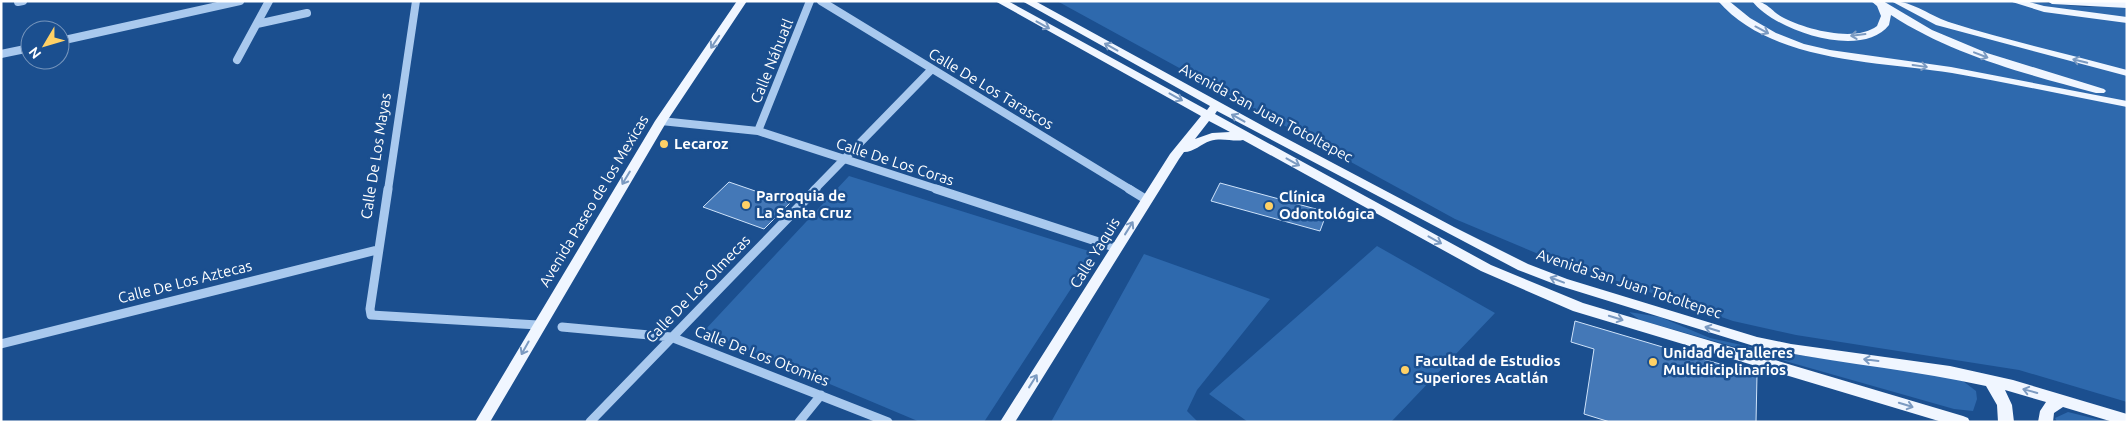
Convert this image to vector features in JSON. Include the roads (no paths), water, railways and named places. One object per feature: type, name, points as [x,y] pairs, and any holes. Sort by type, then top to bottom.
[{"type":"main road","name":"Avenida Paseo de los Mexicas","points":[[482,422],[661,121],[742,1]]},
{"type":"main road","name":"Avenida San Juan Totoltepec","points":[[1000,1],[1523,267],[1578,288],[1757,342],[1790,349],[1907,364],[1991,381],[2127,420]]},
{"type":"main road","name":"Avenida San Juan Totoltepec","points":[[1027,1],[1212,110],[1250,138],[1486,268],[1532,289],[1578,307],[1963,422]]},
{"type":"main road","points":[[1723,1],[1745,20],[1766,32],[1815,50],[1951,70],[2127,104]]},
{"type":"main road","points":[[1757,1],[1772,15],[1791,25],[1837,36],[1858,36],[1875,32],[1884,25],[1886,16],[1879,4]]},
{"type":"main road","points":[[1896,1],[1932,20],[1966,31],[2127,73]]},
{"type":"main road","points":[[2014,1],[2058,11],[2127,20]]},
{"type":"main road","points":[[2058,2],[2127,5]]},
{"type":"main road","points":[[1879,4],[1907,22],[1975,53],[2036,74],[2127,98]]},
{"type":"main road","name":"Calle Yaquis","points":[[1007,422],[1174,157],[1212,110]]},
{"type":"main road","points":[[1174,157],[1209,136],[1225,134],[1250,138]]},
{"type":"main road","points":[[1991,381],[2003,396],[2008,410],[2006,422]]},
{"type":"main road","points":[[2046,422],[2045,415],[2050,406],[2062,400]]},
{"type":"street","points":[[70,39],[240,1]]},
{"type":"street","points":[[237,60],[269,1]]},
{"type":"street","name":"Calle De Los Mayas","points":[[416,1],[377,250],[370,309],[371,315],[538,325]]},
{"type":"street","name":"Calle Náhuatl","points":[[758,131],[810,1]]},
{"type":"street","name":"Calle De Los Tarascos","points":[[821,1],[1147,200]]},
{"type":"street","points":[[257,24],[308,12]]},
{"type":"street","points":[[1,54],[20,50]]},
{"type":"street","name":"Calle De Los Olmecas","points":[[590,422],[932,69]]},
{"type":"street","name":"Calle De Los Coras","points":[[661,121],[758,131],[1117,248]]},
{"type":"street","name":"Calle De Los Aztecas","points":[[1,344],[377,250]]},
{"type":"street","name":"Calle De Los Otomies","points":[[562,327],[671,337],[888,422]]},
{"type":"street","points":[[799,422],[821,395]]},
{"type":"place","name":"Lecaroz","points":[[664,144]]},
{"type":"place","name":"Parroquia de La Santa Cruz","points":[[746,205]]},
{"type":"place","name":"Clínica Odontológica","points":[[1269,206]]},
{"type":"place","name":"Unidad de Talleres Multidiciplinarios","points":[[1653,362]]},
{"type":"place","name":"Facultad de Estudios Superiores Acatlán","points":[[1405,370]]}]
